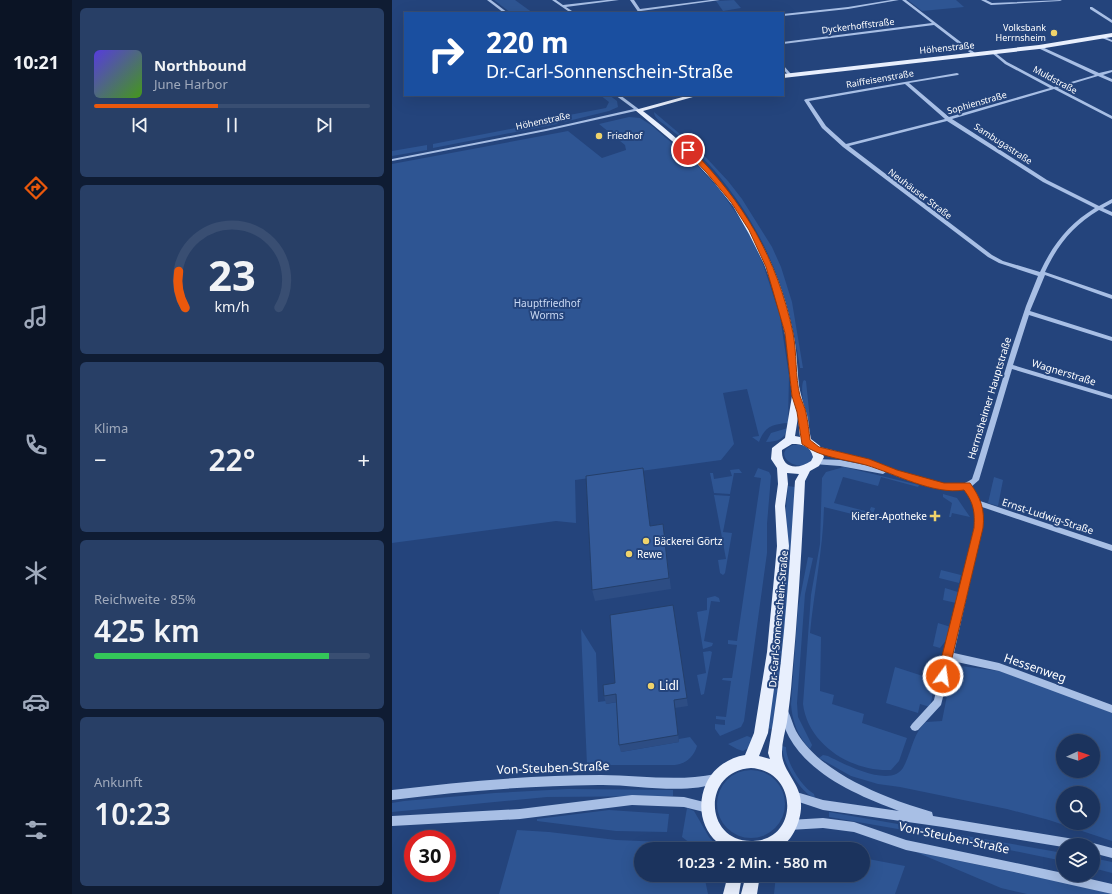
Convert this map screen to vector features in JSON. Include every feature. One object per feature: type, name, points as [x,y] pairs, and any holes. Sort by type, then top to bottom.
[{"type":"main road","name":"Höhenstraße","points":[[784,76],[1039,47],[1112,35]]},
{"type":"main road","name":"Höhenstraße","points":[[638,110],[691,96]]},
{"type":"main road","points":[[638,110],[677,140],[704,166],[733,200],[752,230],[770,267],[785,315],[791,348],[796,396],[790,440]]},
{"type":"main road","points":[[796,396],[802,412],[806,442]]},
{"type":"main road","points":[[790,440],[806,442],[816,450],[818,456],[817,462],[806,470],[790,470],[782,467],[777,461],[776,454],[778,448],[790,440]]},
{"type":"main road","name":"Dr.-Carl-Sonnenschein-Straße","points":[[750,760],[757,746],[761,733],[768,692],[782,561],[783,536],[780,506],[783,484],[782,467]]},
{"type":"main road","name":"Dr.-Carl-Sonnenschein-Straße","points":[[780,772],[775,753],[783,705],[797,546],[800,481],[806,470]]},
{"type":"main road","points":[[727,842],[721,837],[713,826],[708,808],[710,790],[716,779],[729,767],[750,760],[764,763],[780,772],[787,782],[793,796],[793,813],[789,825],[777,839],[772,842]]},
{"type":"main road","points":[[731,894],[734,882]]},
{"type":"main road","points":[[749,894],[752,882]]},
{"type":"street","points":[[489,0],[505,12]]},
{"type":"street","points":[[554,0],[571,12]]},
{"type":"street","points":[[562,6],[578,2],[617,0]]},
{"type":"street","points":[[633,0],[640,11],[718,0]]},
{"type":"street","points":[[784,15],[848,8],[897,0]]},
{"type":"street","points":[[904,0],[974,54]]},
{"type":"street","points":[[983,0],[989,4],[1060,0]]},
{"type":"street","points":[[1091,8],[1112,22]]},
{"type":"street","name":"Dyckerhoffstraße","points":[[784,43],[936,24]]},
{"type":"street","points":[[1103,37],[1112,41]]},
{"type":"street","points":[[1039,47],[1112,81]]},
{"type":"street","name":"Muldstraße","points":[[993,52],[1006,63],[1112,118]]},
{"type":"street","points":[[784,67],[790,75]]},
{"type":"street","name":"Sophienstraße","points":[[845,146],[1055,89],[1112,71]]},
{"type":"street","name":"Raiffeisenstraße","points":[[806,100],[956,74]]},
{"type":"street","name":"Sambugastraße","points":[[906,83],[948,119],[1045,181],[1112,214]]},
{"type":"street","points":[[618,96],[638,110]]},
{"type":"street","name":"Neuhäuser Straße","points":[[806,100],[824,127],[845,146],[990,256],[1001,262],[1112,297]]},
{"type":"street","name":"Höhenstraße","points":[[392,160],[638,110]]},
{"type":"street","name":"Herrnsheimer Hauptstraße","points":[[966,486],[975,480],[1027,312],[1042,274],[1062,240],[1073,227],[1098,208],[1112,201]]},
{"type":"street","points":[[1027,312],[1065,322],[1112,338]]},
{"type":"street","name":"Wagnerstraße","points":[[1010,366],[1112,397]]},
{"type":"street","points":[[816,450],[869,463],[895,473]]},
{"type":"street","points":[[817,462],[840,463],[895,473],[954,488],[966,486],[978,503],[980,514],[978,528],[938,702],[915,727]]},
{"type":"street","name":"Ernst-Ludwig-Straße","points":[[978,503],[1112,548]]},
{"type":"street","name":"Hessenweg","points":[[948,656],[998,667],[1112,709]]},
{"type":"street","name":"Von-Steuben-Straße","points":[[783,705],[788,726],[794,737],[807,754],[824,768],[885,801],[943,822]]},
{"type":"street","name":"Von-Steuben-Straße","points":[[392,795],[523,783],[601,780],[690,783],[716,779]]},
{"type":"street","name":"Von-Steuben-Straße","points":[[793,796],[823,805],[943,822],[1056,841]]},
{"type":"street","points":[[392,820],[520,814],[632,800],[684,802],[708,808]]},
{"type":"street","name":"Von-Steuben-Straße","points":[[789,825],[823,823],[854,827],[906,845],[1112,889]]},
{"type":"street","points":[[1100,850],[1112,853]]},
{"type":"green space","points":[[494,0],[515,0],[532,12],[510,12]]},
{"type":"green space","points":[[734,0],[741,8],[723,11],[716,1]]},
{"type":"green space","points":[[908,0],[956,0],[964,7],[922,11]]},
{"type":"green space","points":[[601,96],[610,96],[617,101],[618,107],[609,111],[564,122],[564,118],[569,115],[606,108],[609,102]]},
{"type":"green space","points":[[654,112],[700,151],[728,181],[742,199],[772,247],[781,267],[792,302],[803,368],[800,368],[789,313],[772,262],[747,215],[732,192],[714,170],[691,146],[658,119]]},
{"type":"green space","points":[[561,116],[557,124],[433,148],[433,144],[541,123]]},
{"type":"green space","name":"Hauptfriedhof Worms","points":[[629,117],[640,118],[651,125],[696,164],[720,190],[747,229],[763,264],[780,316],[789,376],[788,423],[770,427],[764,432],[759,442],[752,437],[759,436],[747,389],[723,393],[734,444],[721,460],[575,480],[576,523],[556,521],[392,543],[392,164],[568,131],[602,158],[626,150],[625,145],[599,124]]},
{"type":"green space","points":[[427,145],[427,150],[392,156],[392,151]]},
{"type":"green space","points":[[804,380],[806,381],[809,422],[803,401],[802,388]]},
{"type":"green space","points":[[788,428],[785,435],[780,439],[766,442],[771,433]]},
{"type":"green space","points":[[793,445],[808,447],[813,456],[809,463],[797,465],[786,459],[784,454],[786,449]]},
{"type":"green space","points":[[844,467],[919,485],[918,487],[881,477],[878,486],[843,477],[834,503],[869,512],[871,507],[875,508],[872,519],[824,507],[822,539],[810,633],[821,637],[820,691],[834,695],[832,704],[864,714],[862,723],[907,738],[899,761],[891,770],[862,766],[847,761],[834,753],[813,732],[807,719],[803,704],[811,595],[820,544],[822,478],[826,472]]},
{"type":"green space","points":[[758,468],[769,472],[771,476],[767,524],[767,553],[744,721],[741,727],[720,736],[715,729],[715,724],[725,725],[725,720],[716,719],[716,716],[726,717],[731,681],[722,680],[723,678],[732,678],[737,645],[728,644],[728,640],[737,641],[761,478],[754,477]]},
{"type":"green space","points":[[739,469],[742,473],[734,473],[730,494],[714,493],[710,473],[713,473],[714,479],[732,476],[730,470]]},
{"type":"green space","points":[[994,477],[1003,480],[998,506],[988,503]]},
{"type":"green space","points":[[788,486],[795,487],[790,574],[774,730],[768,728],[787,553],[786,508]]},
{"type":"green space","points":[[943,494],[957,498],[970,517],[952,513],[951,517],[949,517],[952,503],[943,497]]},
{"type":"green space","points":[[714,495],[730,496],[723,532],[732,533],[725,573],[723,575],[720,573],[718,560],[726,559]]},
{"type":"green space","points":[[808,557],[813,558],[805,594],[797,703],[798,717],[812,745],[810,749],[796,728],[791,704],[798,608]]},
{"type":"green space","points":[[941,570],[961,575],[959,583],[939,578]]},
{"type":"green space","points":[[945,588],[958,592],[956,603],[943,600]]},
{"type":"green space","points":[[715,596],[719,598],[720,602],[711,601],[704,641],[713,643],[712,646],[703,649],[697,612],[707,610],[707,598]]},
{"type":"green space","points":[[938,623],[951,627],[948,638],[940,648],[933,646]]},
{"type":"green space","points":[[581,629],[596,653],[598,702],[606,701],[606,704],[618,702],[621,752],[679,742],[679,739],[690,737],[697,746],[696,750],[689,759],[675,765],[587,765]]},
{"type":"green space","points":[[703,652],[712,652],[704,694],[701,695],[697,675],[706,673]]},
{"type":"green space","points":[[953,665],[999,671],[1049,688],[1112,713],[1112,841],[1079,830],[1100,830],[1100,786],[1056,786],[1056,822],[1007,809],[900,787],[878,784],[851,776],[819,758],[823,755],[828,756],[868,773],[890,776],[898,773],[904,766],[918,731],[926,722],[942,721]]},
{"type":"green space","points":[[895,667],[926,677],[927,675],[936,678],[930,707],[920,704],[918,713],[886,703]]},
{"type":"green space","points":[[747,736],[755,739],[750,747],[743,751],[728,744]]},
{"type":"green space","points":[[782,746],[786,747],[791,766],[799,780],[814,794],[815,798],[804,790],[793,776],[785,760]]},
{"type":"green space","points":[[751,770],[764,773],[775,780],[782,791],[785,804],[782,817],[775,828],[764,835],[751,838],[738,835],[727,828],[720,817],[717,804],[720,791],[727,780],[738,773]]},
{"type":"green space","points":[[568,789],[673,790],[673,796],[547,797],[392,812],[392,803],[404,801],[495,793]]},
{"type":"green space","points":[[687,808],[694,811],[709,837],[714,842],[689,842],[682,837]]},
{"type":"green space","points":[[609,810],[669,814],[667,832],[616,831],[537,821],[537,819]]},
{"type":"green space","points":[[829,812],[1056,852],[1056,860],[961,840],[829,817]]},
{"type":"green space","points":[[517,830],[549,832],[616,840],[665,842],[634,842],[634,882],[705,882],[708,894],[499,894]]},
{"type":"green space","points":[[916,852],[1112,894],[1027,894],[1001,888]]},
{"type":"green space","points":[[870,859],[905,866],[895,894],[774,894],[775,882],[870,882]]},
{"type":"green space","points":[[1100,859],[1112,862],[1112,873],[1100,870]]},
{"type":"building","name":"Rewe","points":[[643,468],[650,526],[663,524],[669,578],[592,590],[586,476]]},
{"type":"building","name":"Lidl","points":[[673,605],[687,698],[674,700],[678,735],[619,745],[616,694],[604,696],[603,685],[615,683],[610,615]]},
{"type":"place","name":"Volksbank Herrnsheim","points":[[1054,33]]},
{"type":"place","name":"Friedhof","points":[[599,136]]},
{"type":"place","name":"Kiefer-Apotheke","points":[[935,516]]},
{"type":"place","name":"Bäckerei Görtz","points":[[646,541]]},
{"type":"place","name":"Rewe","points":[[629,554]]},
{"type":"place","name":"Lidl","points":[[651,686]]},
{"type":"route","points":[[688,150],[709,170],[734,201],[760,244],[770,267],[784,310],[789,333],[796,396],[802,412],[806,442],[810,443],[816,450],[842,455],[895,473],[954,488],[966,486],[976,498],[979,508],[980,521],[943,676]]}]
